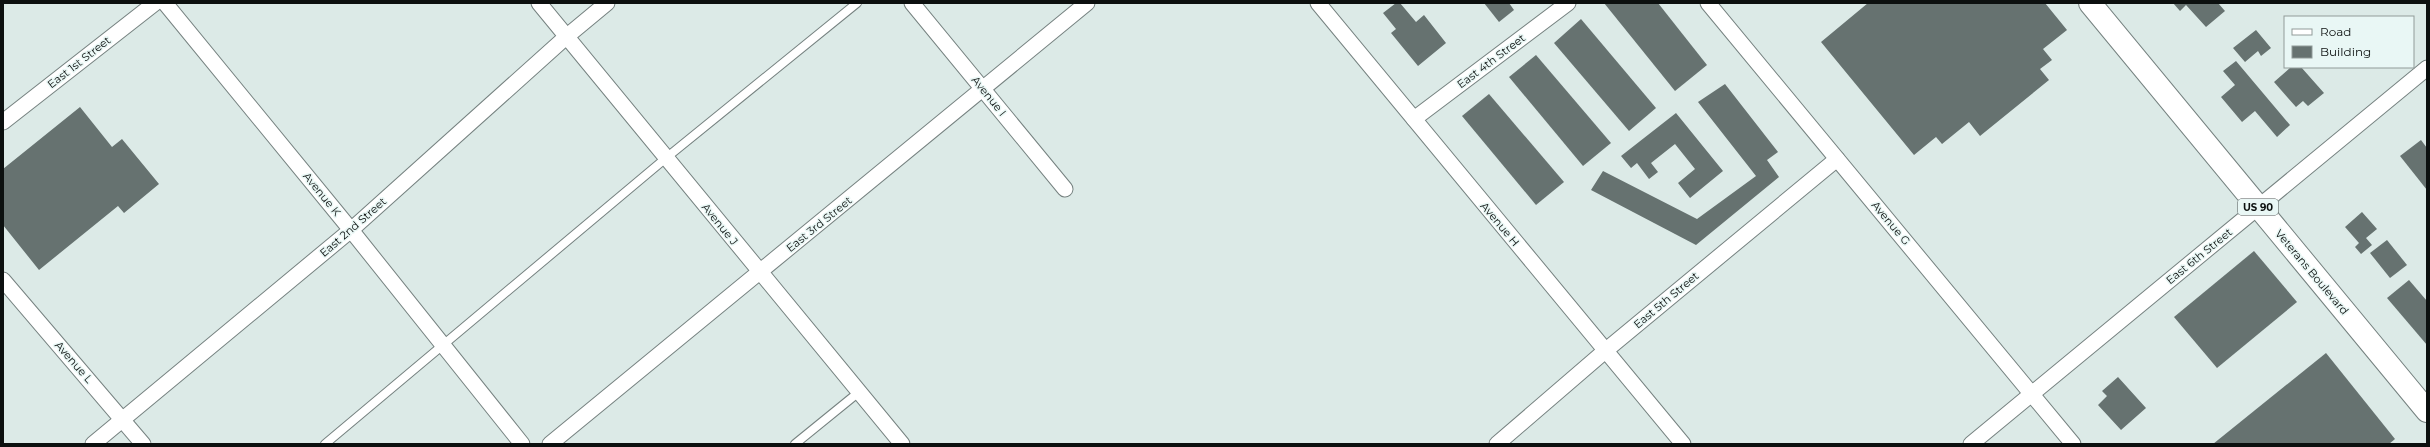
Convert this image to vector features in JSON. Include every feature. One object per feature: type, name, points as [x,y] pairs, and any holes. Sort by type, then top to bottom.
[{"type":"main road","name":"Veterans Boulevard","points":[[2090,3],[2427,411]]},
{"type":"street","name":"East 1st Street","points":[[3,122],[155,3]]},
{"type":"street","name":"Avenue K","points":[[165,3],[351,230],[522,444]]},
{"type":"street","name":"Avenue J","points":[[538,3],[902,444]]},
{"type":"street","name":"East 2nd Street","points":[[93,444],[351,230],[566,37],[607,3]]},
{"type":"street","name":"Avenue I","points":[[912,3],[1065,189]]},
{"type":"street","name":"East 3rd Street","points":[[550,444],[1087,3]]},
{"type":"street","name":"Avenue H","points":[[1318,3],[1683,444]]},
{"type":"street","name":"East 4th Street","points":[[1414,119],[1568,3]]},
{"type":"street","name":"Avenue G","points":[[1708,3],[2073,444]]},
{"type":"street","name":"East 6th Street","points":[[1971,444],[2427,68]]},
{"type":"street","name":"East 5th Street","points":[[1497,444],[1605,351],[1837,158]]},
{"type":"street","name":"Avenue L","points":[[3,280],[144,444]]},
{"type":"lane","points":[[325,444],[442,344],[666,158],[857,3]]},
{"type":"lane","points":[[795,444],[859,392]]},
{"type":"building","points":[[1396,3],[1400,3],[1416,22],[1424,15],[1446,43],[1418,66],[1391,33],[1396,29],[1383,13]]},
{"type":"building","points":[[1484,3],[1509,3],[1514,10],[1499,22]]},
{"type":"building","points":[[1604,3],[1658,3],[1707,65],[1675,91]]},
{"type":"building","points":[[1868,3],[2045,3],[2067,30],[2043,49],[2052,60],[2040,69],[2049,80],[1980,136],[1969,122],[1942,144],[1936,137],[1914,155],[1821,42]]},
{"type":"building","points":[[2173,3],[2218,3],[2225,11],[2206,27],[2186,5],[2180,11]]},
{"type":"building","points":[[1581,19],[1656,108],[1629,131],[1554,43]]},
{"type":"building","points":[[2256,30],[2271,48],[2261,56],[2258,51],[2245,62],[2233,48]]},
{"type":"building","points":[[1536,55],[1611,143],[1583,166],[1509,77]]},
{"type":"building","points":[[2236,61],[2290,125],[2277,137],[2255,111],[2242,122],[2221,97],[2235,85],[2223,71]]},
{"type":"building","points":[[2290,68],[2302,68],[2324,93],[2308,106],[2303,101],[2296,107],[2274,82]]},
{"type":"building","points":[[1725,84],[1778,152],[1767,160],[1779,177],[1696,245],[1591,190],[1603,171],[1697,219],[1756,176],[1698,102]]},
{"type":"building","points":[[1489,94],[1564,182],[1536,205],[1462,116]]},
{"type":"building","points":[[80,107],[112,147],[122,139],[159,184],[124,213],[118,206],[39,270],[3,225],[3,169]]},
{"type":"building","points":[[1676,113],[1723,171],[1690,198],[1678,183],[1695,169],[1675,144],[1651,163],[1658,172],[1649,179],[1637,163],[1631,168],[1621,156]]},
{"type":"building","points":[[2421,140],[2427,148],[2427,190],[2400,156]]},
{"type":"building","points":[[2362,212],[2377,229],[2366,238],[2372,245],[2361,254],[2355,247],[2359,243],[2345,227]]},
{"type":"building","points":[[2387,240],[2407,265],[2390,278],[2370,253]]},
{"type":"building","points":[[2254,251],[2297,302],[2217,368],[2174,317]]},
{"type":"building","points":[[2409,280],[2427,301],[2427,345],[2387,298]]},
{"type":"building","points":[[2326,353],[2395,439],[2389,444],[2213,444]]},
{"type":"building","points":[[2118,377],[2146,408],[2121,430],[2098,405],[2107,396],[2102,391]]}]
